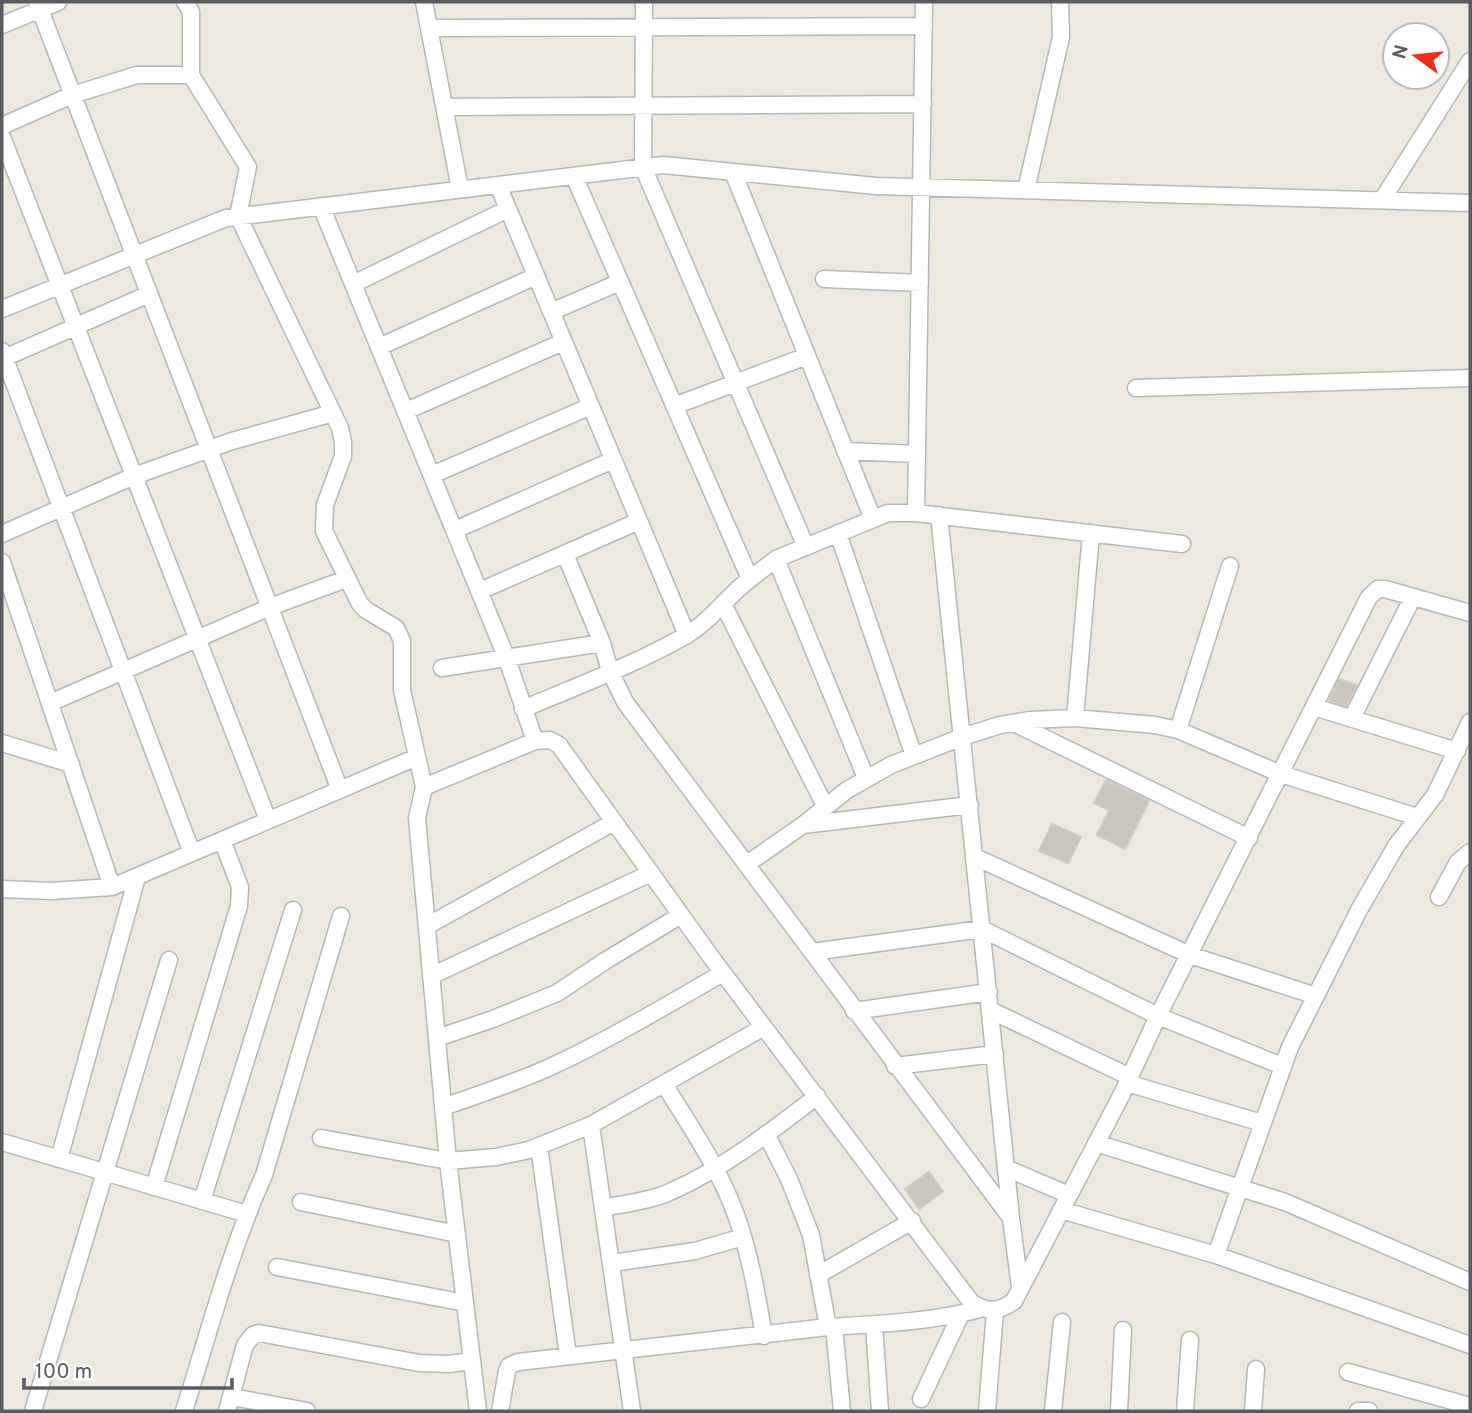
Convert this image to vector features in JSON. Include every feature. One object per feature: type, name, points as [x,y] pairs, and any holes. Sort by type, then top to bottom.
[{"type":"street","points":[[2,25],[38,6],[58,2]]},
{"type":"street","points":[[185,2],[191,12],[191,75],[248,167],[238,216],[332,413],[343,442],[343,456],[325,505],[324,531],[356,598],[366,610],[399,632],[402,640],[402,691],[424,787],[417,818],[448,1161],[478,1411]]},
{"type":"street","points":[[424,2],[460,190]]},
{"type":"street","points":[[644,2],[643,167],[806,547]]},
{"type":"street","points":[[916,513],[924,2]]},
{"type":"street","points":[[1026,191],[1061,37],[1060,2]]},
{"type":"street","points":[[38,6],[340,790]]},
{"type":"street","points":[[429,28],[924,26]]},
{"type":"street","points":[[1382,200],[1470,61]]},
{"type":"street","points":[[2,126],[72,95],[137,75],[191,75]]},
{"type":"street","points":[[444,107],[923,104]]},
{"type":"street","points":[[2,137],[268,820]]},
{"type":"street","points":[[2,309],[226,218],[663,165],[876,186],[1469,201]]},
{"type":"street","points":[[733,172],[873,519]]},
{"type":"street","points":[[574,176],[750,579]]},
{"type":"street","points":[[498,185],[687,635]]},
{"type":"street","points":[[321,206],[508,659],[535,740]]},
{"type":"street","points":[[353,284],[508,209]]},
{"type":"street","points":[[379,347],[536,276]]},
{"type":"street","points":[[824,279],[920,284]]},
{"type":"street","points":[[551,312],[620,282]]},
{"type":"street","points":[[149,294],[3,355],[192,853]]},
{"type":"street","points":[[406,411],[564,342]]},
{"type":"street","points":[[674,406],[807,356]]},
{"type":"street","points":[[1136,388],[1470,378]]},
{"type":"street","points":[[432,475],[591,406]]},
{"type":"street","points":[[2,534],[134,476],[243,438],[332,413]]},
{"type":"street","points":[[845,451],[917,454]]},
{"type":"street","points":[[454,530],[613,460]]},
{"type":"street","points":[[523,709],[687,635],[776,559],[888,513],[939,515],[1182,544]]},
{"type":"street","points":[[939,515],[1020,1287]]},
{"type":"street","points":[[480,591],[639,521]]},
{"type":"street","points":[[838,533],[914,756]]},
{"type":"street","points":[[1076,718],[1091,533]]},
{"type":"street","points":[[565,554],[602,643],[610,671],[625,702],[1011,1218]]},
{"type":"street","points":[[776,559],[866,778]]},
{"type":"street","points":[[2,562],[112,887]]},
{"type":"street","points":[[1178,730],[1230,566]]},
{"type":"street","points":[[50,703],[270,607],[346,579]]},
{"type":"street","points":[[500,1411],[509,1366],[517,1362],[831,1327],[874,1325],[988,1310],[1014,1301],[1373,591],[1385,589],[1470,613]]},
{"type":"street","points":[[1352,718],[1413,597]]},
{"type":"street","points":[[723,604],[825,806]]},
{"type":"street","points":[[442,668],[602,643]]},
{"type":"street","points":[[1314,707],[1462,748]]},
{"type":"street","points":[[747,864],[866,778],[914,756],[962,737],[1014,723],[1076,718],[1156,725],[1178,730],[1281,774],[1418,817]]},
{"type":"street","points":[[1216,1255],[1282,1066],[1359,910],[1396,846],[1435,794],[1462,748],[1470,722]]},
{"type":"street","points":[[1014,723],[1249,838]]},
{"type":"street","points":[[424,787],[535,740],[550,740],[559,745],[723,973],[971,1302],[988,1310]]},
{"type":"street","points":[[2,743],[71,764]]},
{"type":"street","points":[[2,889],[51,891],[112,887],[417,757]]},
{"type":"street","points":[[803,825],[970,805]]},
{"type":"street","points":[[427,926],[614,822]]},
{"type":"street","points":[[154,1187],[239,906],[240,887],[222,840]]},
{"type":"street","points":[[1439,897],[1458,862],[1470,852]]},
{"type":"street","points":[[975,857],[1190,956],[1316,996]]},
{"type":"street","points":[[431,976],[651,873]]},
{"type":"street","points":[[60,1159],[137,877]]},
{"type":"street","points":[[202,1201],[293,910]]},
{"type":"street","points":[[437,1038],[557,993],[681,915]]},
{"type":"street","points":[[184,1411],[247,1214],[264,1175],[341,916]]},
{"type":"street","points":[[812,952],[982,929],[1158,1016],[1282,1066]]},
{"type":"street","points":[[33,1411],[169,960]]},
{"type":"street","points":[[443,1107],[550,1067],[617,1033],[723,973]]},
{"type":"street","points":[[854,1011],[989,992]]},
{"type":"street","points":[[990,1010],[1128,1080],[1262,1123]]},
{"type":"street","points":[[321,1138],[448,1161],[496,1157],[538,1146],[591,1125],[764,1027]]},
{"type":"street","points":[[895,1066],[995,1054]]},
{"type":"street","points":[[664,1084],[714,1168],[735,1213],[743,1237],[764,1336]]},
{"type":"street","points":[[603,1208],[649,1199],[671,1191],[714,1168],[817,1096]]},
{"type":"street","points":[[591,1125],[632,1411]]},
{"type":"street","points":[[766,1134],[800,1205],[811,1235],[831,1327],[842,1411]]},
{"type":"street","points":[[2,1142],[247,1214]]},
{"type":"street","points":[[1096,1143],[1285,1202],[1470,1282]]},
{"type":"street","points":[[538,1146],[568,1356]]},
{"type":"street","points":[[1006,1168],[1069,1195]]},
{"type":"street","points":[[301,1202],[457,1234]]},
{"type":"street","points":[[1061,1210],[1216,1255],[1470,1345]]},
{"type":"street","points":[[818,1275],[912,1221]]},
{"type":"street","points":[[612,1263],[695,1251],[743,1237]]},
{"type":"street","points":[[277,1267],[465,1303]]},
{"type":"street","points":[[987,1411],[988,1310]]},
{"type":"street","points":[[921,1399],[961,1314]]},
{"type":"street","points":[[1053,1411],[1062,1322]]},
{"type":"street","points":[[874,1325],[880,1411]]},
{"type":"street","points":[[1119,1411],[1124,1330]]},
{"type":"street","points":[[307,1411],[230,1404],[248,1339],[259,1333],[419,1363],[449,1364],[472,1361]]},
{"type":"street","points":[[1185,1411],[1190,1340]]},
{"type":"street","points":[[1253,1411],[1256,1369]]},
{"type":"street","points":[[1348,1372],[1470,1406]]},
{"type":"street","points":[[1357,1411],[1369,1411]]},
{"type":"building","points":[[1339,679],[1357,685],[1346,706],[1329,701]]},
{"type":"building","points":[[1106,780],[1149,801],[1125,849],[1097,835],[1109,810],[1094,803]]},
{"type":"building","points":[[1052,824],[1081,837],[1068,863],[1039,851]]},
{"type":"building","points":[[929,1172],[943,1191],[919,1209],[905,1189]]}]
